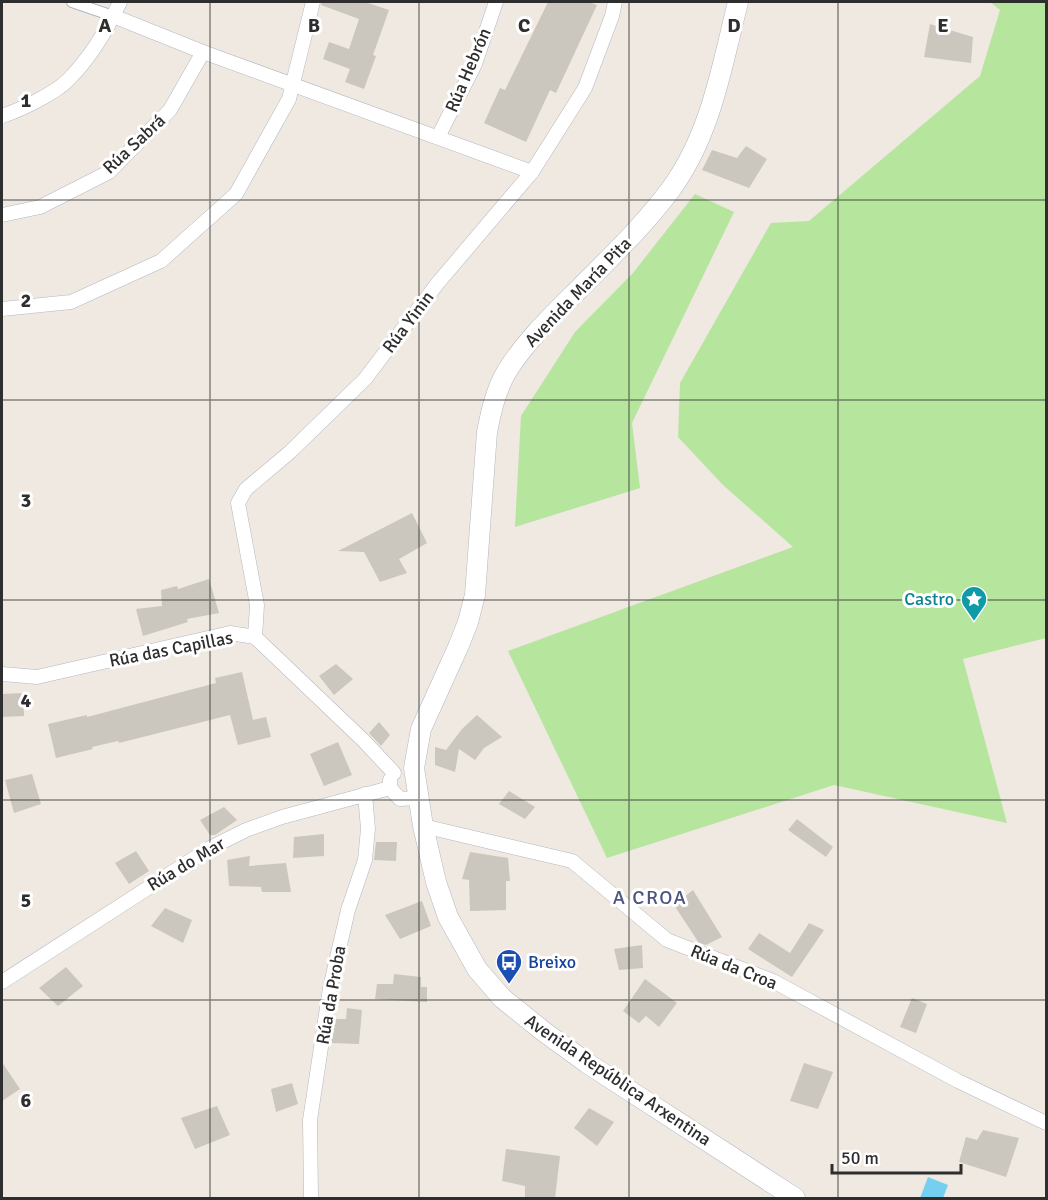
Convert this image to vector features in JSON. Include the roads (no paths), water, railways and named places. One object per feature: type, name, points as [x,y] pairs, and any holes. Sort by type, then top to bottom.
[{"type":"main road","name":"Avenida María Pita","points":[[414,768],[421,729],[462,637],[475,595],[487,432],[492,409],[506,373],[533,335],[617,252],[653,212],[689,161],[712,103],[738,2]]},
{"type":"main road","name":"Avenida República Arxentina","points":[[414,768],[423,826],[447,917],[477,969],[502,998],[587,1063],[795,1198]]},
{"type":"street","points":[[72,2],[532,172]]},
{"type":"street","points":[[2,116],[22,109],[67,82],[105,33],[120,2]]},
{"type":"street","points":[[2,309],[71,302],[160,261],[236,194],[289,99],[313,2]]},
{"type":"street","name":"Rúa Hebrón","points":[[438,137],[475,64],[496,2]]},
{"type":"street","name":"Rúa Yinin","points":[[255,637],[257,605],[238,503],[246,489],[290,452],[365,379],[437,284],[532,172],[585,88],[615,2]]},
{"type":"street","name":"Rúa Sabrá","points":[[2,215],[40,207],[109,172],[170,110],[203,52]]},
{"type":"street","name":"Rúa das Capillas","points":[[2,674],[37,677],[230,633],[255,637],[364,741],[394,773]]},
{"type":"street","points":[[414,768],[394,773],[390,780],[390,788],[400,800],[417,798]]},
{"type":"street","name":"Rúa do Mar","points":[[2,982],[210,848],[246,830],[282,817],[390,788]]},
{"type":"street","name":"Rúa da Proba","points":[[311,1198],[310,1120],[330,988],[348,910],[365,860],[368,829],[365,794]]},
{"type":"street","name":"Rúa da Croa","points":[[423,826],[572,861],[668,940],[773,981],[958,1082],[1047,1123]]},
{"type":"water","points":[[928,1177],[948,1185],[943,1198],[920,1198]]},
{"type":"place","name":"Castro","points":[[974,622]]},
{"type":"place","name":"Breixo","points":[[509,985]]},
{"type":"district","name":"A CROA","points":[[650,897]]}]
